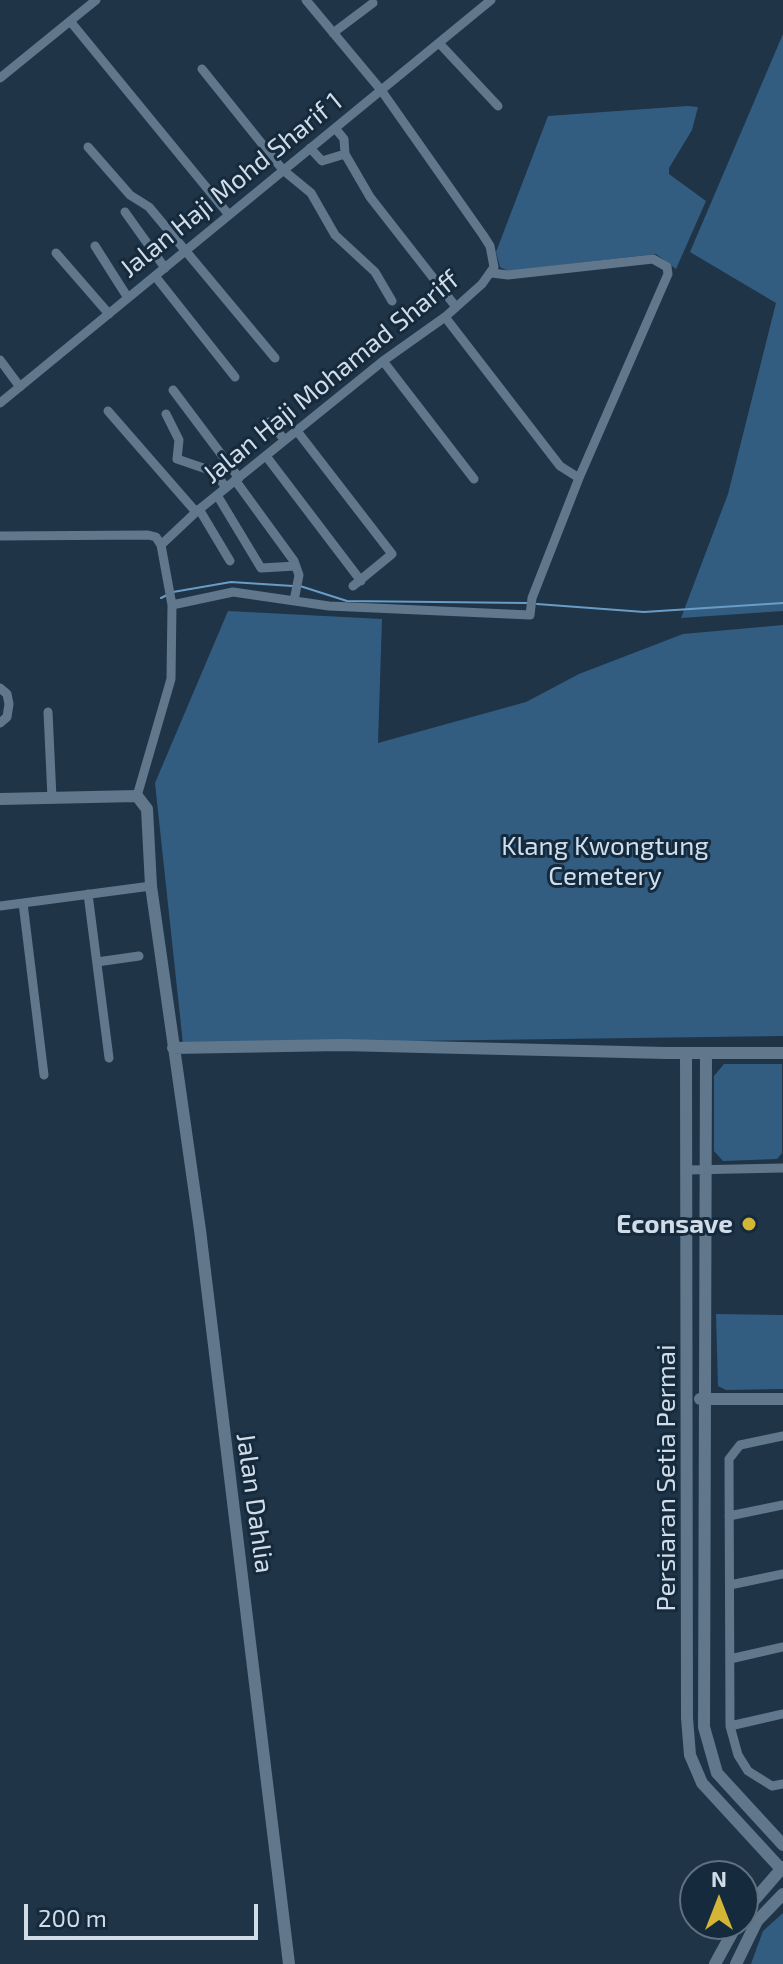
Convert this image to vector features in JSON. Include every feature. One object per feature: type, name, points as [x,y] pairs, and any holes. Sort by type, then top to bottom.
[{"type":"street","points":[[0,78],[96,0]]},
{"type":"street","name":"Jalan Haji Mohamad Shariff","points":[[161,545],[198,511],[383,361],[445,317],[492,273],[490,246],[381,90],[306,0]]},
{"type":"street","name":"Jalan Haji Mohd Sharif 1","points":[[0,403],[491,0]]},
{"type":"street","points":[[333,33],[373,3]]},
{"type":"street","points":[[70,21],[229,215]]},
{"type":"street","points":[[439,43],[498,106]]},
{"type":"street","points":[[202,69],[283,170],[311,193],[328,226],[375,272],[392,301]]},
{"type":"street","points":[[335,128],[344,139],[345,154],[375,204],[456,307]]},
{"type":"street","points":[[88,147],[130,195],[149,207],[275,358]]},
{"type":"street","points":[[310,148],[322,161],[345,154]]},
{"type":"street","points":[[125,212],[165,268]]},
{"type":"street","points":[[95,246],[128,298]]},
{"type":"street","points":[[56,253],[109,314]]},
{"type":"street","points":[[171,598],[233,592],[296,592],[329,606],[530,615],[531,602],[579,478],[665,283],[667,267],[653,259],[638,259],[508,275],[492,273]]},
{"type":"street","points":[[155,276],[235,377]]},
{"type":"street","points":[[445,317],[560,466],[579,478]]},
{"type":"street","points":[[0,360],[20,387]]},
{"type":"street","points":[[383,361],[474,479]]},
{"type":"street","points":[[173,390],[296,566],[296,592]]},
{"type":"street","points":[[108,411],[198,511],[230,561]]},
{"type":"street","points":[[166,414],[180,442],[177,459],[215,472],[261,568],[296,566]]},
{"type":"street","points":[[269,422],[285,440]]},
{"type":"street","points":[[266,456],[357,584],[392,554],[297,431]]},
{"type":"street","points":[[0,536],[156,537],[161,545],[171,598],[171,679],[137,796],[0,799]]},
{"type":"street","points":[[0,688],[7,694],[9,704],[7,717],[0,723]]},
{"type":"street","points":[[48,712],[52,798]]},
{"type":"street","name":"Jalan Dahlia","points":[[137,796],[147,809],[151,886],[200,1230],[289,1964]]},
{"type":"street","points":[[0,906],[151,886]]},
{"type":"street","points":[[88,894],[109,1058]]},
{"type":"street","points":[[23,903],[44,1075]]},
{"type":"street","points":[[97,962],[139,956]]},
{"type":"street","points":[[173,1048],[342,1045],[686,1054],[783,1053]]},
{"type":"street","name":"Persiaran Setia Permai","points":[[706,1053],[704,1727],[717,1773],[783,1845]]},
{"type":"street","name":"Persiaran Setia Permai","points":[[686,1054],[689,1399],[687,1718],[690,1755],[702,1783],[782,1868]]},
{"type":"street","points":[[688,1170],[783,1168]]},
{"type":"street","points":[[689,1399],[783,1399]]},
{"type":"street","points":[[783,1436],[740,1445],[731,1453],[729,1516],[730,1726],[738,1755],[748,1771],[772,1786],[783,1784]]},
{"type":"street","points":[[729,1516],[783,1505]]},
{"type":"street","points":[[730,1585],[783,1574]]},
{"type":"street","points":[[730,1659],[783,1647]]},
{"type":"street","points":[[730,1726],[783,1714]]},
{"type":"street","points":[[759,1895],[782,1868]]},
{"type":"street","points":[[759,1918],[783,1884]]},
{"type":"street","points":[[759,1919],[783,1894]]},
{"type":"street","points":[[715,1964],[728,1940]]},
{"type":"street","points":[[736,1964],[748,1940]]},
{"type":"green space","points":[[783,34],[783,611],[681,618],[728,494],[776,303],[690,252]]},
{"type":"green space","points":[[698,107],[692,130],[669,168],[669,174],[706,201],[676,269],[656,254],[508,271],[500,267],[496,252],[548,116]]},
{"type":"green space","name":"Klang Kwongtung Cemetery","points":[[228,611],[382,619],[378,743],[526,702],[579,674],[683,634],[783,625],[783,1036],[183,1044],[155,783]]},
{"type":"green space","points":[[724,1064],[782,1064],[782,1153],[777,1159],[723,1161],[714,1151],[714,1076]]},
{"type":"green space","points":[[716,1314],[783,1315],[783,1389],[726,1390],[718,1386]]},
{"type":"green space","points":[[783,1913],[783,1964],[751,1964],[763,1931]]},
{"type":"waterway","points":[[173,592],[231,582],[293,586]]},
{"type":"waterway","points":[[300,586],[347,601],[527,603]]},
{"type":"waterway","points":[[161,598],[167,595]]},
{"type":"waterway","points":[[537,604],[644,612],[783,603]]},
{"type":"place","name":"Econsave","points":[[749,1224]]}]
